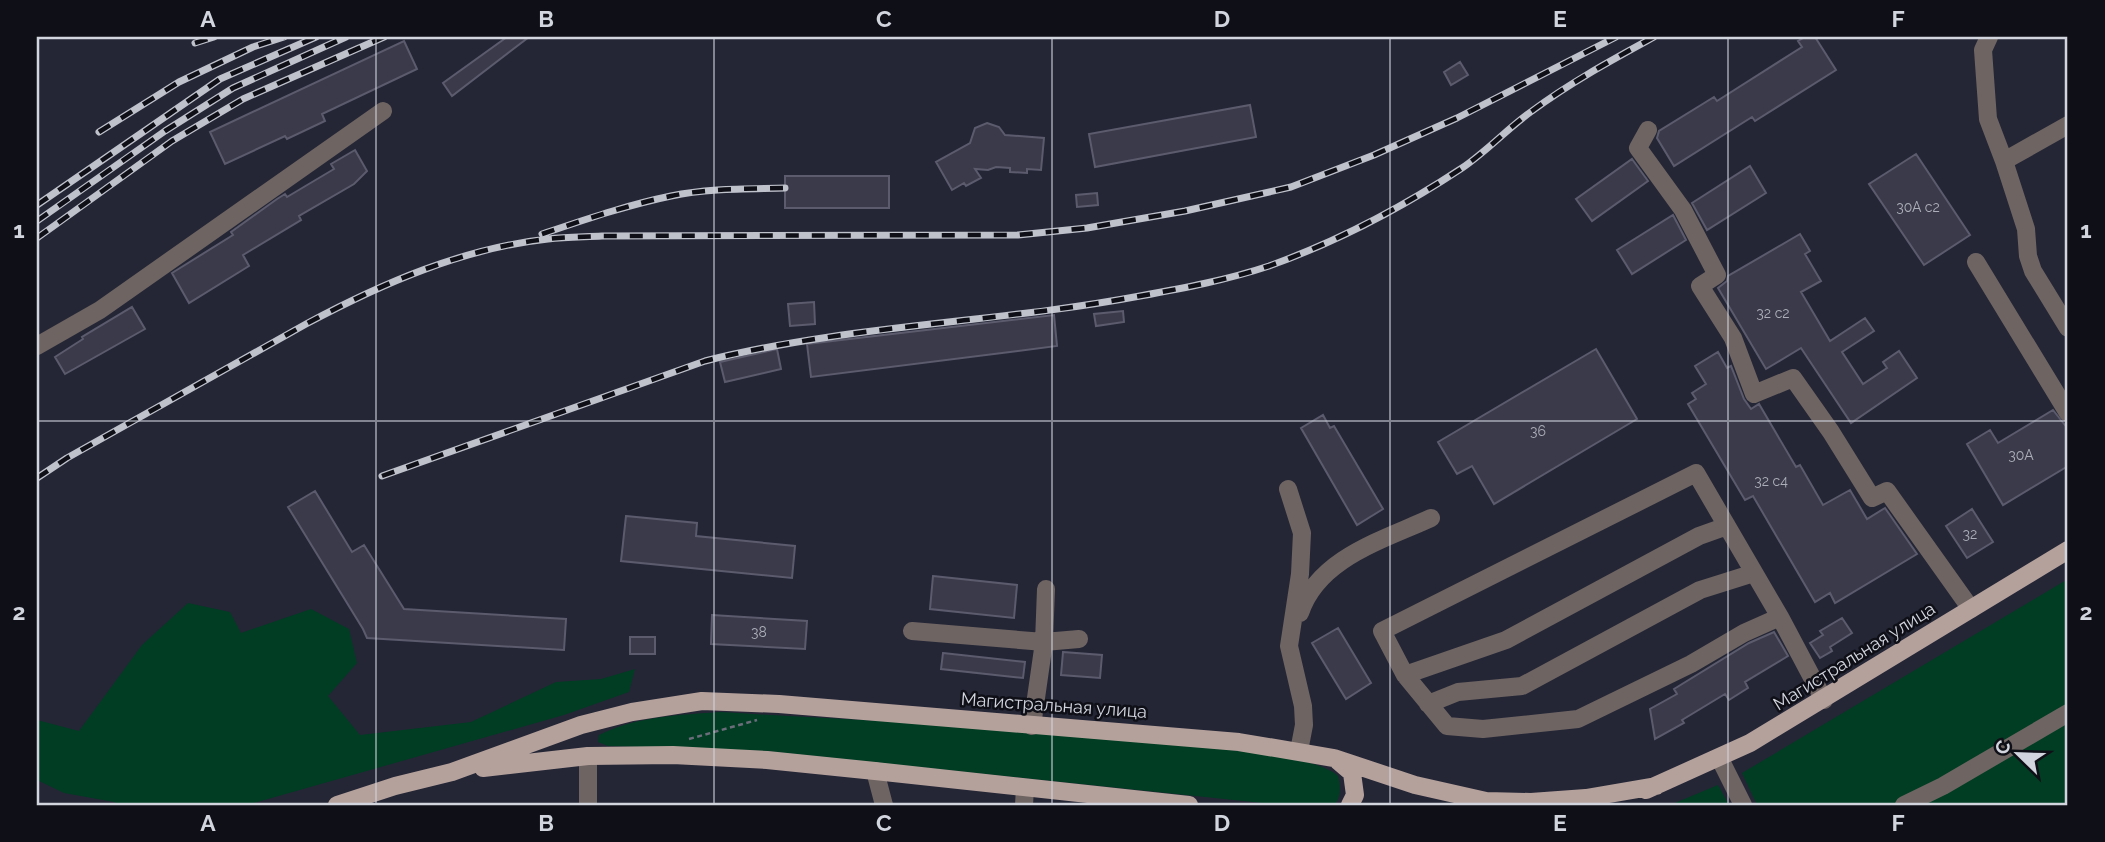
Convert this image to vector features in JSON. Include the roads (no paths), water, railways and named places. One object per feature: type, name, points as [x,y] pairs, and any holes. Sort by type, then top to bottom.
[{"type":"main road","name":"Магистральная улица","points":[[1607,805],[1720,759],[1824,700],[2068,551]]},
{"type":"main road","name":"Магистральная улица","points":[[337,805],[395,786],[452,772],[580,725],[644,709],[713,701],[1184,736],[1299,751],[1334,758],[1415,785],[1486,803],[1586,798],[1656,786]]},
{"type":"main road","points":[[580,725],[588,756]]},
{"type":"main road","name":"Магистральная улица","points":[[452,772],[588,756],[684,755],[875,771],[1024,797],[1189,805]]},
{"type":"main road","points":[[1334,758],[1352,773],[1355,795],[1350,805]]},
{"type":"street","points":[[1989,37],[1983,50],[1988,119],[2026,229],[2028,256],[2068,328]]},
{"type":"street","points":[[37,346],[100,310],[383,111]]},
{"type":"street","points":[[2004,161],[2068,125]]},
{"type":"street","points":[[1648,130],[1638,148],[1683,210],[1717,275],[1700,286],[1733,338],[1754,394],[1793,378],[1872,498],[1887,491],[1971,609]]},
{"type":"street","points":[[1976,262],[2068,413]]},
{"type":"street","points":[[1780,617],[1578,719],[1483,729],[1447,726],[1405,675],[1382,631],[1696,473],[1780,617],[1824,700]]},
{"type":"street","points":[[1288,489],[1302,533],[1300,575],[1289,646],[1303,706],[1304,725],[1299,751]]},
{"type":"street","points":[[1289,646],[1303,603],[1317,581],[1341,560],[1431,517]]},
{"type":"street","points":[[1405,675],[1506,640],[1699,536],[1727,526]]},
{"type":"street","points":[[1428,704],[1458,692],[1522,687],[1700,590],[1754,573]]},
{"type":"street","points":[[1032,726],[1044,642],[1046,589]]},
{"type":"street","points":[[912,631],[1044,642],[1079,639]]},
{"type":"street","points":[[1904,805],[2068,716]]},
{"type":"street","points":[[588,756],[588,805]]},
{"type":"street","points":[[1720,759],[1743,805]]},
{"type":"street","points":[[875,771],[884,805]]},
{"type":"railway","points":[[195,43],[214,37]]},
{"type":"railway","points":[[99,132],[179,82],[253,47],[284,37]]},
{"type":"railway","points":[[37,205],[220,79],[316,37]]},
{"type":"railway","points":[[37,221],[165,131],[233,88],[346,37]]},
{"type":"railway","points":[[37,238],[172,141],[243,99],[384,37]]},
{"type":"railway","points":[[37,478],[67,458],[334,309],[423,270],[485,250],[548,239],[602,236],[1018,235],[1087,228],[1185,211],[1291,187],[1374,155],[1457,118],[1616,37]]},
{"type":"railway","points":[[382,476],[705,361],[813,339],[1140,296],[1221,280],[1269,266],[1344,235],[1440,182],[1562,90],[1654,37]]},
{"type":"railway","points":[[542,234],[622,208],[685,193],[785,188]]}]
